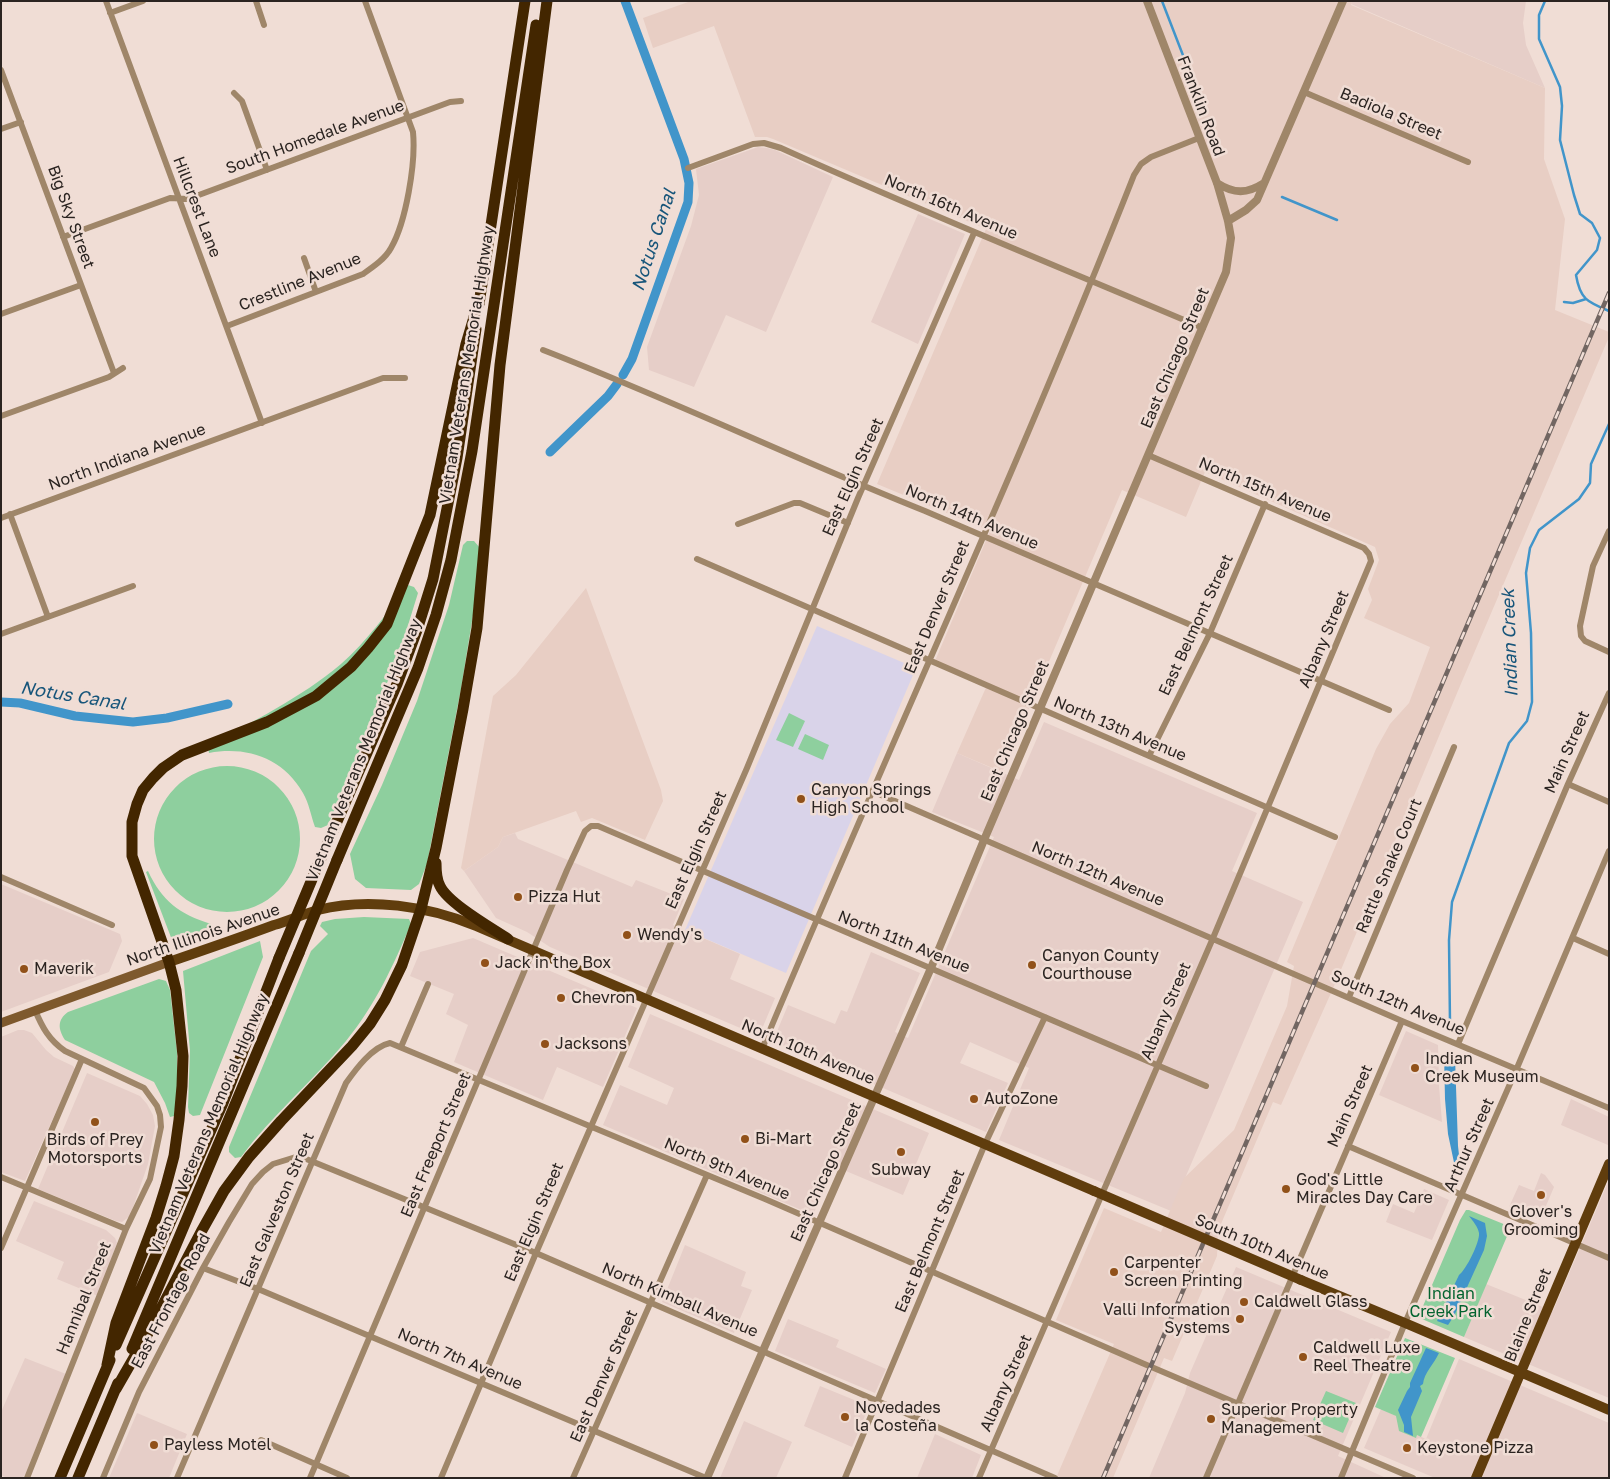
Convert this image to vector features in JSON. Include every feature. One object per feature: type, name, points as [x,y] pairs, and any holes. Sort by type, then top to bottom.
[{"type":"highway","name":"Vietnam Veterans Memorial Highway","points":[[60,1478],[107,1365],[223,1103],[279,958],[397,684],[418,630],[432,579],[457,458],[525,1]]},
{"type":"highway","name":"Vietnam Veterans Memorial Highway","points":[[116,1389],[418,668],[436,616],[451,560],[472,451],[539,1]]},
{"type":"highway","points":[[78,1478],[116,1389],[224,1190],[255,1149],[352,1046],[370,1024],[385,1000],[402,965],[421,909],[436,848],[477,628],[500,365],[546,1]]},
{"type":"highway","points":[[107,1365],[116,1323],[156,1218],[166,1186],[178,1129],[182,1086],[182,1056],[177,1000],[169,962],[132,856],[132,822],[140,798],[153,778],[163,768],[182,755],[267,722],[316,696],[351,667],[387,624],[430,515],[466,344],[480,296]]},
{"type":"highway","points":[[436,848],[437,878],[443,892],[508,939]]},
{"type":"main road","name":"North Illinois Avenue","points":[[1,1023],[317,910],[372,904],[421,909]]},
{"type":"main road","name":"North 10th Avenue","points":[[421,909],[461,919],[1180,1228]]},
{"type":"main road","name":"Blaine Street","points":[[1476,1478],[1609,1164]]},
{"type":"main road","name":"South 10th Avenue","points":[[1180,1228],[1301,1280],[1406,1322],[1609,1410]]},
{"type":"street","name":"Hillcrest Lane","points":[[106,1],[262,422]]},
{"type":"street","points":[[110,13],[143,1]]},
{"type":"street","points":[[256,1],[264,25]]},
{"type":"street","name":"Crestline Avenue","points":[[227,326],[363,274],[376,266],[390,250],[401,226],[408,192],[414,143],[413,132],[365,1]]},
{"type":"street","name":"Franklin Road","points":[[1147,1],[1217,184],[1228,221]]},
{"type":"street","points":[[1228,221],[1246,210],[1256,200],[1343,1]]},
{"type":"street","name":"Big Sky Street","points":[[1,70],[114,373]]},
{"type":"street","points":[[234,92],[242,101],[267,170]]},
{"type":"street","name":"Badiola Street","points":[[1304,92],[1468,162]]},
{"type":"street","name":"South Homedale Avenue","points":[[63,237],[170,198],[188,199],[408,117],[450,102],[461,101]]},
{"type":"street","points":[[1,129],[21,122]]},
{"type":"street","name":"East Denver Street","points":[[762,1049],[815,920],[983,536],[1092,280],[1134,175],[1141,164],[1151,157],[1199,138]]},
{"type":"street","name":"North 16th Avenue","points":[[688,168],[752,144],[764,143],[781,148],[974,233],[1092,280],[1203,328]]},
{"type":"street","points":[[1217,184],[1226,189],[1247,191],[1253,190],[1265,182]]},
{"type":"street","name":"East Chicago Street","points":[[707,1478],[931,968],[1203,328],[1226,272],[1230,238],[1228,221]]},
{"type":"street","name":"East Elgin Street","points":[[441,1478],[590,1127],[747,768],[848,522],[974,233]]},
{"type":"street","points":[[304,258],[316,292]]},
{"type":"street","points":[[1,314],[81,286]]},
{"type":"street","name":"North 14th Avenue","points":[[543,350],[592,369],[1389,710]]},
{"type":"street","points":[[1,416],[109,377],[123,368]]},
{"type":"street","name":"North Indiana Avenue","points":[[1,518],[387,377],[405,378]]},
{"type":"street","name":"North 15th Avenue","points":[[1148,455],[1364,548],[1369,554]]},
{"type":"street","points":[[738,524],[794,503],[800,503],[848,522]]},
{"type":"street","name":"East Belmont Street","points":[[1148,756],[1210,633],[1265,504]]},
{"type":"street","points":[[10,514],[48,617]]},
{"type":"street","points":[[1609,531],[1593,566],[1580,626],[1581,636],[1585,641],[1609,652]]},
{"type":"street","name":"Albany Street","points":[[979,1478],[1268,808],[1371,561],[1369,554]]},
{"type":"street","name":"North 13th Avenue","points":[[696,559],[1335,837]]},
{"type":"street","points":[[1,634],[133,586]]},
{"type":"street","name":"Main Street","points":[[1458,1044],[1568,784],[1609,693]]},
{"type":"street","name":"Rattle Snake Court","points":[[1349,997],[1454,747]]},
{"type":"street","points":[[1568,784],[1609,802]]},
{"type":"street","name":"North 12th Avenue","points":[[872,791],[1314,982]]},
{"type":"street","name":"North 11th Avenue","points":[[591,826],[598,826],[815,920],[986,990],[1045,1018],[1206,1086]]},
{"type":"street","name":"East Freeport Street","points":[[310,1478],[533,950],[585,830],[591,826]]},
{"type":"street","name":"Arthur Street","points":[[1341,1478],[1406,1322],[1462,1196],[1609,851]]},
{"type":"street","points":[[1,877],[112,925]]},
{"type":"street","points":[[1572,938],[1609,954]]},
{"type":"street","name":"South 12th Avenue","points":[[1314,982],[1609,1108]]},
{"type":"street","points":[[401,1047],[428,984]]},
{"type":"street","points":[[1,1248],[82,1059],[55,1044],[44,1032],[35,1010]]},
{"type":"street","name":"East Belmont Street","points":[[845,1478],[985,1144],[1045,1018]]},
{"type":"street","name":"Main Street","points":[[1206,1478],[1402,1021]]},
{"type":"street","name":"East Galveston Street","points":[[177,1478],[343,1088],[354,1072],[380,1045],[390,1043],[401,1047]]},
{"type":"street","name":"North 9th Avenue","points":[[401,1047],[707,1175],[1413,1478]]},
{"type":"street","name":"Hannibal Street","points":[[27,1478],[126,1229],[150,1179],[161,1127],[157,1106],[144,1088],[82,1059]]},
{"type":"street","points":[[1348,1146],[1609,1258]]},
{"type":"street","name":"North Kimball Avenue","points":[[291,1157],[299,1156],[312,1161],[536,1253],[1055,1478]]},
{"type":"street","name":"East Frontage Road","points":[[103,1478],[139,1392],[203,1268],[252,1184],[273,1164],[291,1157]]},
{"type":"street","name":"East Denver Street","points":[[573,1478],[707,1175]]},
{"type":"street","points":[[1,1177],[126,1229]]},
{"type":"street","name":"North 7th Avenue","points":[[203,1268],[258,1289],[707,1478]]},
{"type":"street","points":[[261,1440],[347,1478]]},
{"type":"shaded area","points":[[691,1],[1352,1],[1351,5],[1545,88],[1544,159],[1565,219],[1555,310],[1609,332],[1609,337],[1335,984],[1281,1105],[1273,1102],[1218,1231],[1217,1256],[1172,1361],[1164,1358],[1113,1478],[1056,1478],[1114,1344],[1056,1320],[1104,1208],[1161,1232],[1184,1178],[1234,1130],[1287,1006],[1294,966],[1287,962],[1376,749],[1390,724],[1409,703],[1430,647],[1364,618],[1372,600],[1368,589],[1379,560],[1375,547],[1205,472],[1186,517],[1122,490],[1002,772],[957,753],[988,683],[935,661],[990,531],[877,484],[986,229],[773,139],[755,137],[714,26],[653,48],[643,18]]},
{"type":"shaded area","points":[[1352,1],[1526,1],[1523,23],[1526,45],[1545,88],[1351,4]]},
{"type":"shaded area","points":[[758,147],[775,150],[833,177],[766,332],[726,315],[694,387],[649,370],[647,347],[691,226],[699,195],[696,169]]},
{"type":"shaded area","points":[[918,214],[965,234],[918,344],[871,322]]},
{"type":"shaded area","points":[[586,588],[661,790],[663,801],[645,840],[592,818],[581,822],[576,811],[503,837],[498,847],[464,871],[461,868],[493,696],[516,675]]},
{"type":"shaded area","name":"Canyon Springs High School","points":[[817,626],[916,668],[786,973],[685,930]]},
{"type":"shaded area","points":[[1044,722],[1257,813],[1232,871],[1303,902],[1171,1211],[999,1140],[1029,1068],[970,1042],[960,1063],[1008,1083],[986,1132],[773,1041],[788,1005],[835,1024],[841,1010],[847,1012],[871,952],[920,973],[895,1032],[908,1038],[994,837],[932,812],[957,753],[1019,780]]},
{"type":"shaded area","points":[[515,833],[518,839],[632,887],[636,880],[684,899],[673,925],[740,954],[730,979],[775,998],[759,1036],[550,947],[527,932],[496,918],[464,871],[498,847],[503,837]]},
{"type":"shaded area","points":[[1,884],[120,934],[122,941],[109,972],[1,1012]]},
{"type":"shaded area","points":[[473,938],[637,1008],[603,1087],[557,1067],[543,1100],[454,1062],[468,1025],[446,1014],[454,994],[410,976],[420,952]]},
{"type":"shaded area","points":[[650,1014],[929,1133],[903,1195],[834,1166],[813,1215],[603,1125],[620,1085],[667,1105],[674,1088],[628,1067]]},
{"type":"shaded area","points":[[18,1030],[32,1033],[54,1057],[73,1066],[75,1069],[25,1181],[1,1172],[1,1037]]},
{"type":"shaded area","points":[[1406,1031],[1438,1045],[1442,1122],[1379,1095]]},
{"type":"shaded area","points":[[87,1073],[140,1096],[153,1115],[155,1126],[148,1164],[130,1216],[122,1222],[38,1189]]},
{"type":"shaded area","points":[[1571,1099],[1609,1117],[1608,1145],[1561,1125]]},
{"type":"shaded area","points":[[1541,1173],[1545,1175],[1554,1187],[1540,1220],[1509,1207],[1519,1185],[1534,1191]]},
{"type":"shaded area","points":[[1609,1180],[1609,1398],[1464,1337],[1486,1284],[1553,1311]]},
{"type":"shaded area","points":[[1424,1189],[1449,1200],[1432,1240],[1386,1222],[1393,1204],[1414,1213]]},
{"type":"shaded area","points":[[34,1201],[106,1230],[115,1238],[117,1243],[98,1296],[57,1279],[64,1262],[16,1241]]},
{"type":"shaded area","points":[[685,1245],[746,1272],[741,1286],[752,1290],[734,1333],[662,1302]]},
{"type":"shaded area","points":[[1236,1267],[1391,1332],[1338,1456],[1386,1478],[1149,1478],[1185,1393],[1190,1373]]},
{"type":"shaded area","points":[[788,1319],[839,1340],[836,1347],[886,1369],[875,1393],[775,1351]]},
{"type":"shaded area","points":[[25,1358],[66,1374],[25,1475],[22,1478],[7,1478],[1,1475],[1,1412]]},
{"type":"shaded area","points":[[1459,1359],[1609,1423],[1609,1478],[1435,1478],[1364,1448],[1381,1409],[1396,1416],[1416,1437],[1417,1435],[1426,1439]]},
{"type":"shaded area","points":[[820,1386],[869,1406],[852,1447],[804,1426]]},
{"type":"shaded area","points":[[137,1413],[187,1434],[169,1478],[109,1478]]},
{"type":"shaded area","points":[[744,1421],[792,1442],[776,1478],[720,1478]]},
{"type":"shaded area","points":[[935,1434],[981,1455],[972,1478],[917,1478]]},
{"type":"green space","points":[[467,541],[474,541],[480,548],[473,615],[461,689],[427,864],[419,884],[411,890],[366,888],[355,879],[350,854],[382,785],[417,701],[449,605],[463,545]]},
{"type":"green space","points":[[408,585],[414,587],[418,593],[400,651],[328,825],[321,828],[315,827],[303,793],[295,781],[274,763],[263,757],[237,751],[209,753],[208,747],[310,688],[341,664],[368,636]]},
{"type":"green space","points":[[789,713],[805,721],[793,747],[776,740]]},
{"type":"green space","points":[[805,734],[829,745],[823,760],[798,749]]},
{"type":"green space","points":[[227,766],[255,771],[279,787],[295,811],[300,839],[295,867],[279,891],[255,907],[227,912],[199,907],[175,891],[159,867],[154,839],[159,811],[175,787],[199,771]]},
{"type":"green space","points":[[148,871],[159,891],[173,905],[190,916],[211,924],[210,928],[176,942],[172,940],[146,872]]},
{"type":"green space","points":[[364,917],[409,919],[411,924],[383,985],[346,1041],[266,1127],[241,1157],[235,1158],[229,1152],[229,1147],[311,951],[328,934],[320,926],[322,922]]},
{"type":"green space","points":[[260,941],[263,957],[200,1115],[193,1116],[189,1113],[188,1107],[190,1051],[183,971]]},
{"type":"green space","points":[[159,979],[166,981],[170,990],[177,1052],[177,1094],[174,1116],[170,1117],[154,1082],[65,1040],[60,1028],[60,1021],[68,1012]]},
{"type":"green space","name":"Indian Creek Park","points":[[1466,1210],[1511,1227],[1464,1337],[1422,1319],[1420,1313]]},
{"type":"green space","name":"Indian Creek Park","points":[[1405,1338],[1455,1358],[1421,1437],[1417,1435],[1416,1438],[1399,1431],[1396,1416],[1375,1407]]},
{"type":"green space","points":[[1326,1391],[1356,1403],[1343,1433],[1313,1420]]},
{"type":"water","points":[[1444,1053],[1455,1057],[1458,1146],[1461,1158],[1456,1172],[1448,1134]]},
{"type":"water","points":[[1469,1216],[1485,1223],[1487,1236],[1484,1250],[1454,1316],[1448,1325],[1437,1321],[1459,1275],[1472,1256],[1479,1237],[1478,1229]]},
{"type":"water","points":[[1426,1348],[1439,1353],[1425,1376],[1423,1384],[1420,1386],[1422,1391],[1411,1417],[1413,1436],[1404,1432],[1404,1425],[1398,1410]]},
{"type":"waterway","name":"Notus Canal","points":[[623,375],[632,359],[688,202],[689,183],[684,159],[625,1]]},
{"type":"waterway","points":[[1162,1],[1191,76]]},
{"type":"waterway","name":"Indian Creek","points":[[1545,1],[1539,15],[1539,39],[1560,87],[1562,106],[1560,140],[1580,214],[1592,223],[1600,238],[1597,250],[1576,275],[1582,295],[1595,305],[1609,311]]},
{"type":"waterway","points":[[1282,197],[1337,220]]},
{"type":"waterway","points":[[1564,302],[1573,303],[1586,299]]},
{"type":"waterway","name":"Notus Canal","points":[[550,452],[608,396],[617,384]]},
{"type":"waterway","name":"Indian Creek","points":[[1450,1023],[1449,940],[1452,902],[1509,743],[1527,721],[1532,702],[1531,633],[1526,573],[1530,548],[1539,530],[1579,499],[1590,483],[1591,464],[1609,424]]},
{"type":"waterway","name":"Notus Canal","points":[[1,702],[20,703],[75,716],[133,722],[167,718],[228,704]]},
{"type":"railway","points":[[1103,1478],[1609,293]]},
{"type":"place","name":"Canyon Springs High School","points":[[801,799]]},
{"type":"place","name":"Pizza Hut","points":[[518,897]]},
{"type":"place","name":"Wendy's","points":[[627,935]]},
{"type":"place","name":"Jack in the Box","points":[[485,963]]},
{"type":"place","name":"Canyon County Courthouse","points":[[1032,965]]},
{"type":"place","name":"Maverik","points":[[24,969]]},
{"type":"place","name":"Chevron","points":[[561,998]]},
{"type":"place","name":"Jacksons","points":[[545,1044]]},
{"type":"place","name":"Indian Creek Museum","points":[[1415,1068]]},
{"type":"place","name":"AutoZone","points":[[974,1099]]},
{"type":"place","name":"Birds of Prey Motorsports","points":[[95,1122]]},
{"type":"place","name":"Bi-Mart","points":[[745,1139]]},
{"type":"place","name":"Subway","points":[[901,1152]]},
{"type":"place","name":"God's Little Miracles Day Care","points":[[1286,1189]]},
{"type":"place","name":"Glover's Grooming","points":[[1541,1195]]},
{"type":"place","name":"Carpenter Screen Printing","points":[[1114,1272]]},
{"type":"place","name":"Caldwell Glass","points":[[1244,1302]]},
{"type":"place","name":"Valli Information Systems","points":[[1240,1319]]},
{"type":"place","name":"Caldwell Luxe Reel Theatre","points":[[1303,1357]]},
{"type":"place","name":"Novedades la Costeña","points":[[845,1417]]},
{"type":"place","name":"Superior Property Management","points":[[1211,1419]]},
{"type":"place","name":"Payless Motel","points":[[154,1445]]},
{"type":"place","name":"Keystone Pizza","points":[[1407,1448]]}]
